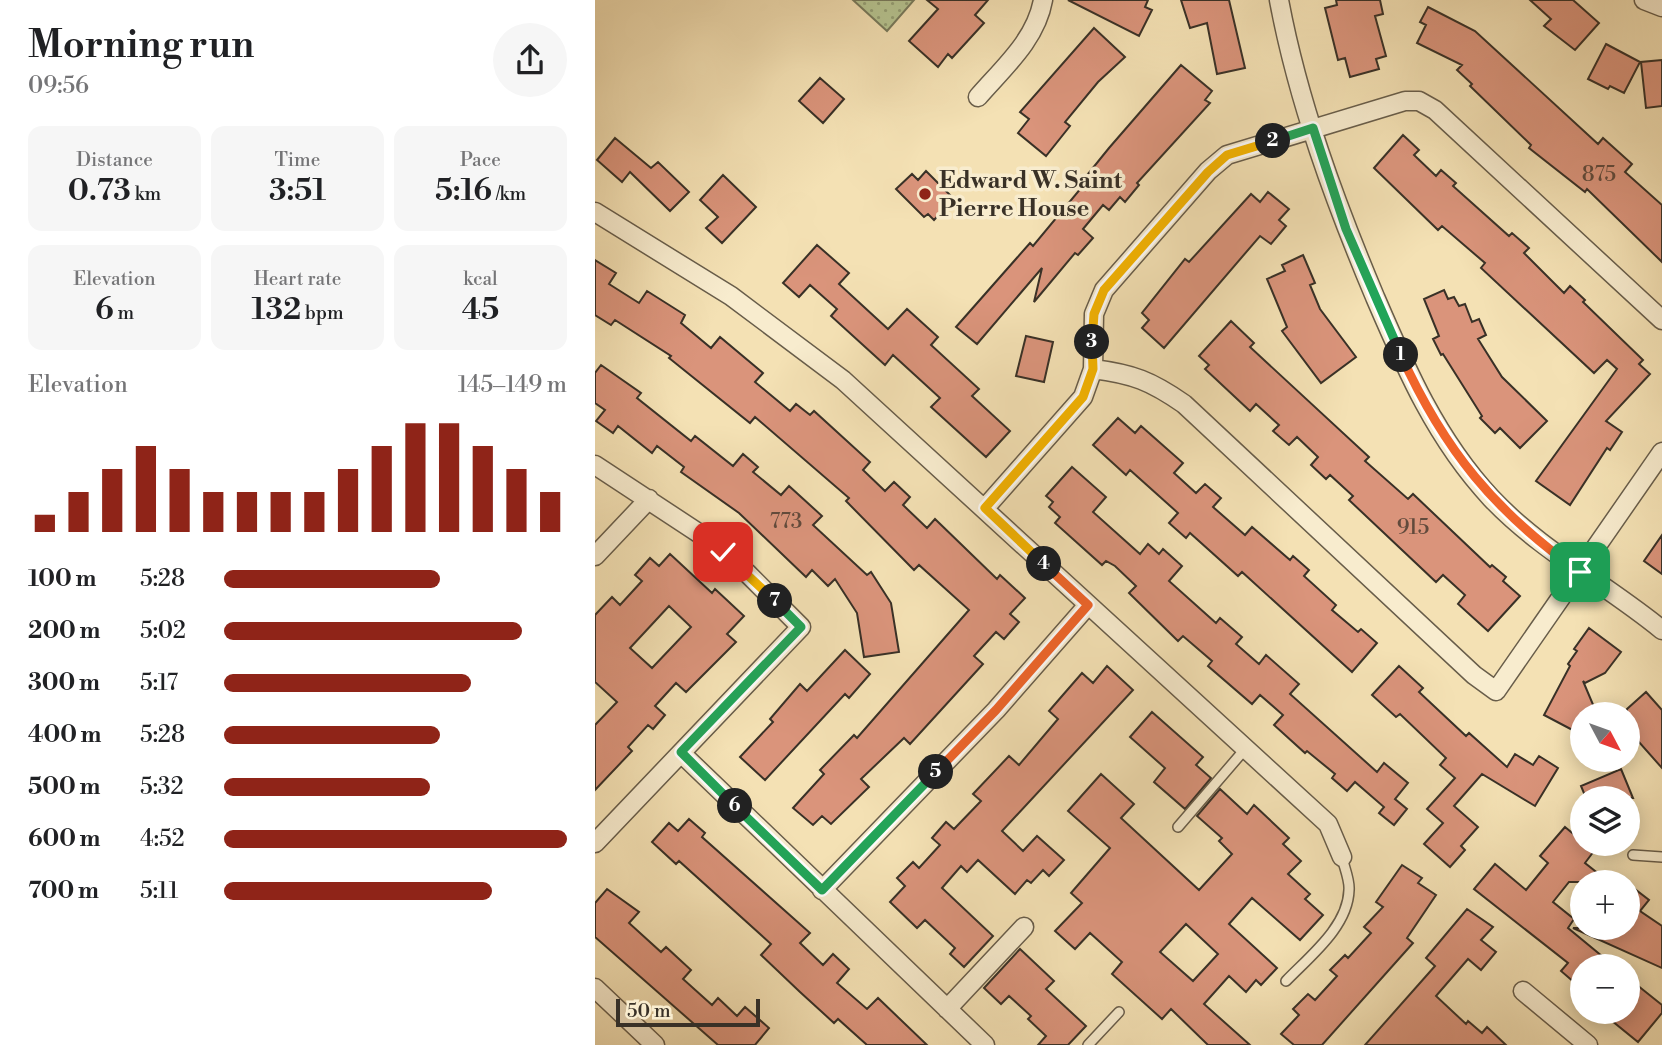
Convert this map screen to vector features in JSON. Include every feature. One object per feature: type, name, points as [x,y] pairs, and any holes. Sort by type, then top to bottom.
[{"type":"street","points":[[978,97],[1031,36],[1040,19],[1044,0]]},
{"type":"street","points":[[1279,0],[1313,128],[1346,229],[1423,404],[1447,444],[1491,498],[1545,547],[1662,630]]},
{"type":"street","points":[[1644,0],[1662,7]]},
{"type":"street","points":[[985,508],[1083,397],[1093,369],[1094,314],[1104,290],[1208,172],[1227,155],[1405,101],[1419,101],[1435,110],[1662,320]]},
{"type":"street","points":[[595,212],[731,296],[843,380],[985,508],[1168,681],[1195,701],[1328,824],[1342,857]]},
{"type":"street","points":[[1093,369],[1128,373],[1153,382],[1184,404],[1474,675],[1496,691],[1662,452]]},
{"type":"street","points":[[595,465],[649,499],[723,552],[801,627],[595,843]]},
{"type":"street","points":[[595,556],[649,499]]},
{"type":"street","points":[[822,890],[996,710],[1088,605]]},
{"type":"street","points":[[681,752],[985,1045]]},
{"type":"street","points":[[947,1009],[1024,927]]},
{"type":"street","points":[[595,988],[655,1045]]},
{"type":"street","points":[[1523,991],[1588,1045]]},
{"type":"lane","points":[[1178,827],[1246,748]]},
{"type":"lane","points":[[1640,856],[1662,858]]},
{"type":"lane","points":[[1286,981],[1327,938],[1342,915],[1349,890],[1342,857]]},
{"type":"lane","points":[[1088,1045],[1119,1012]]},
{"type":"green space","points":[[853,0],[914,0],[887,31]]},
{"type":"building","points":[[927,0],[988,0],[975,15],[984,23],[952,58],[948,54],[938,67],[909,41],[938,9]]},
{"type":"building","points":[[1068,0],[1148,0],[1145,7],[1152,10],[1139,36]]},
{"type":"building","points":[[1181,0],[1229,0],[1245,68],[1217,74],[1207,23],[1190,28]]},
{"type":"building","points":[[1336,0],[1380,0],[1383,14],[1375,16],[1386,56],[1376,59],[1379,69],[1350,77],[1345,58],[1338,60],[1325,8],[1337,5]]},
{"type":"building","points":[[1530,0],[1573,0],[1599,23],[1575,50],[1544,26],[1551,19]]},
{"type":"building","points":[[1428,7],[1475,31],[1598,144],[1603,138],[1632,164],[1625,172],[1662,205],[1662,262],[1587,189],[1585,192],[1529,148],[1531,145],[1457,70],[1462,65],[1417,43],[1426,25],[1420,22]]},
{"type":"building","points":[[1094,28],[1125,57],[1098,82],[1065,122],[1070,126],[1046,156],[1018,133],[1029,119],[1020,112]]},
{"type":"building","points":[[1606,44],[1640,62],[1624,93],[1588,79]]},
{"type":"building","points":[[1662,60],[1662,106],[1646,108],[1641,62]]},
{"type":"building","points":[[1181,65],[1212,91],[1205,100],[1210,103],[1137,183],[1139,185],[1125,202],[1120,197],[1109,210],[1103,205],[1083,229],[1093,238],[1078,255],[1075,253],[1034,302],[1042,268],[977,344],[956,327],[1030,243],[1033,246],[1082,187],[1079,185],[1109,148]]},
{"type":"building","points":[[820,78],[844,99],[823,123],[799,101]]},
{"type":"building","points":[[1403,135],[1419,150],[1414,155],[1436,176],[1441,170],[1456,183],[1453,186],[1509,236],[1512,233],[1529,248],[1524,253],[1564,293],[1570,286],[1585,300],[1583,302],[1643,360],[1639,364],[1650,374],[1606,421],[1622,432],[1610,450],[1607,448],[1570,505],[1536,481],[1617,369],[1607,360],[1594,373],[1481,268],[1485,263],[1442,226],[1438,230],[1374,168]]},
{"type":"building","points":[[615,138],[651,168],[658,162],[689,192],[670,211],[630,172],[622,182],[597,160]]},
{"type":"building","name":"Edward W. Saint Pierre House","points":[[926,171],[954,199],[934,220],[928,214],[924,217],[896,189],[912,174],[918,180]]},
{"type":"building","points":[[723,175],[756,207],[722,243],[706,228],[718,217],[700,200]]},
{"type":"building","points":[[1268,192],[1289,209],[1279,220],[1286,226],[1271,244],[1260,236],[1164,348],[1142,328],[1149,320],[1142,313],[1185,259],[1189,262],[1251,194],[1260,202]]},
{"type":"building","points":[[817,245],[849,273],[839,284],[888,329],[907,309],[938,337],[931,345],[979,389],[972,396],[1010,431],[986,457],[931,407],[940,398],[893,355],[885,365],[831,316],[837,309],[810,285],[799,297],[783,283]]},
{"type":"building","points":[[1303,255],[1315,283],[1310,285],[1320,309],[1356,357],[1321,383],[1282,331],[1287,327],[1267,279],[1285,271],[1282,265]]},
{"type":"building","points":[[595,260],[616,273],[609,284],[639,303],[647,291],[685,315],[681,323],[711,348],[720,337],[763,373],[755,382],[790,411],[796,404],[810,415],[814,411],[870,462],[863,470],[885,491],[894,482],[910,497],[903,505],[927,528],[935,519],[997,579],[1000,575],[1025,598],[1010,614],[1019,622],[1004,639],[996,632],[974,656],[983,664],[910,744],[904,738],[861,779],[869,787],[831,824],[822,816],[813,825],[793,808],[824,774],[820,770],[854,735],[857,738],[969,610],[919,565],[914,570],[846,501],[849,498],[755,417],[750,423],[669,358],[671,356],[615,320],[611,325],[595,315]]},
{"type":"building","points":[[1444,290],[1448,299],[1454,297],[1459,306],[1465,304],[1472,322],[1479,319],[1486,335],[1478,339],[1502,377],[1547,421],[1520,448],[1500,428],[1495,433],[1480,418],[1482,416],[1433,339],[1439,336],[1424,299]]},
{"type":"building","points":[[1231,321],[1254,343],[1250,347],[1369,457],[1365,461],[1408,499],[1413,494],[1490,567],[1492,565],[1506,577],[1503,581],[1520,596],[1488,631],[1458,604],[1465,595],[1443,575],[1436,582],[1349,500],[1353,496],[1330,475],[1326,479],[1311,465],[1318,457],[1297,437],[1289,445],[1273,431],[1279,425],[1256,404],[1250,411],[1205,369],[1209,365],[1199,356]]},
{"type":"building","points":[[1026,336],[1053,342],[1044,382],[1016,376]]},
{"type":"building","points":[[601,365],[641,393],[637,398],[691,441],[695,436],[733,466],[743,454],[758,467],[753,472],[781,495],[789,486],[822,516],[813,525],[867,575],[871,572],[891,603],[899,652],[864,657],[857,613],[835,579],[828,586],[812,570],[806,577],[739,513],[681,472],[684,467],[657,446],[652,453],[618,426],[613,433],[596,421],[605,410],[595,403],[595,373]]},
{"type":"building","points":[[1118,418],[1135,433],[1141,426],[1183,463],[1174,473],[1196,493],[1205,484],[1221,498],[1213,507],[1245,535],[1252,527],[1290,560],[1293,556],[1309,570],[1304,576],[1336,605],[1332,610],[1358,632],[1361,629],[1377,643],[1352,672],[1242,572],[1238,576],[1190,533],[1186,538],[1169,523],[1178,513],[1130,470],[1126,475],[1093,445]]},
{"type":"building","points":[[1072,467],[1106,497],[1093,512],[1140,554],[1148,544],[1159,554],[1163,549],[1182,566],[1169,581],[1216,623],[1220,618],[1242,637],[1236,644],[1259,664],[1266,655],[1299,684],[1290,694],[1377,772],[1384,763],[1408,783],[1395,799],[1407,809],[1394,825],[1379,813],[1384,807],[1355,782],[1347,791],[1332,778],[1335,774],[1307,751],[1305,753],[1274,725],[1283,715],[1260,695],[1252,704],[1208,666],[1212,661],[1183,636],[1178,641],[1129,593],[1136,586],[1115,566],[1106,561],[1102,565],[1055,523],[1060,517],[1049,507],[1053,502],[1046,496]]},
{"type":"building","points":[[1662,535],[1662,574],[1644,561]]},
{"type":"building","points":[[670,554],[712,593],[715,589],[744,616],[727,634],[736,642],[686,692],[676,683],[655,706],[665,715],[653,729],[648,725],[628,747],[632,751],[595,790],[595,725],[617,702],[595,682],[595,615],[612,597],[620,605],[642,581],[635,575],[650,558],[659,566]],"holes":[[[669,606],[691,627],[652,668],[630,648]]]},
{"type":"building","points":[[1589,628],[1621,652],[1605,673],[1585,683],[1583,681],[1592,702],[1570,702],[1570,729],[1544,715],[1577,651],[1574,649]]},
{"type":"building","points":[[845,650],[870,674],[849,698],[845,694],[765,780],[740,757],[773,722],[770,719],[800,684],[807,691]]},
{"type":"building","points":[[1107,666],[1133,690],[1002,831],[1023,851],[1037,836],[1064,860],[1049,876],[1043,870],[1031,883],[1027,880],[1015,894],[978,860],[967,872],[961,866],[942,888],[993,936],[964,967],[950,954],[955,948],[925,920],[917,928],[890,902],[905,886],[897,878],[913,862],[919,868],[940,845],[932,838],[946,822],[954,829],[981,801],[973,794],[1009,756],[1019,765],[1058,719],[1049,711],[1082,673],[1093,683]]},
{"type":"building","points":[[1399,666],[1423,688],[1419,692],[1466,736],[1469,733],[1507,767],[1515,754],[1533,765],[1539,756],[1558,768],[1535,806],[1482,774],[1454,806],[1478,827],[1461,846],[1465,850],[1450,867],[1424,844],[1443,823],[1427,809],[1455,778],[1440,765],[1446,758],[1400,714],[1396,717],[1372,695]]},
{"type":"building","points":[[1646,692],[1662,710],[1662,768],[1640,743],[1640,702],[1635,702]]},
{"type":"building","points":[[1152,712],[1203,757],[1196,765],[1211,778],[1185,809],[1154,782],[1165,768],[1130,737]]},
{"type":"building","points":[[1614,772],[1622,772],[1628,786],[1581,786]]},
{"type":"building","points":[[1101,774],[1134,804],[1121,818],[1199,890],[1232,854],[1219,841],[1222,838],[1197,816],[1220,789],[1247,814],[1254,805],[1289,838],[1283,844],[1301,861],[1288,874],[1310,894],[1305,899],[1323,915],[1300,940],[1252,898],[1229,924],[1277,968],[1261,985],[1256,980],[1246,992],[1229,976],[1204,1004],[1250,1045],[1208,1045],[1171,1009],[1162,1019],[1112,974],[1122,962],[1090,933],[1075,949],[1055,931],[1082,903],[1071,893],[1110,848],[1068,811]],"holes":[[[1186,924],[1218,954],[1193,981],[1160,952]]]},
{"type":"building","points":[[689,819],[705,833],[702,837],[810,933],[800,943],[823,965],[833,954],[849,969],[837,983],[867,1009],[878,998],[927,1045],[867,1045],[838,1019],[834,1023],[761,955],[771,944],[679,861],[676,864],[652,842],[669,823],[678,831]]},
{"type":"building","points":[[1565,827],[1570,831],[1570,856],[1590,856],[1585,863],[1594,870],[1570,870],[1570,882],[1553,902],[1570,916],[1570,940],[1583,940],[1599,954],[1570,954],[1570,979],[1561,971],[1568,963],[1474,889],[1495,864],[1526,890],[1548,863],[1540,856]]},
{"type":"building","points":[[1402,865],[1422,878],[1418,883],[1436,895],[1407,938],[1413,943],[1322,1045],[1294,1045],[1281,1034],[1299,1015],[1293,1009],[1308,994],[1315,1000],[1337,976],[1330,970],[1345,955],[1348,958],[1371,933],[1364,927],[1383,907],[1376,902]]},
{"type":"building","points":[[607,889],[639,912],[629,923],[661,952],[666,947],[691,970],[683,979],[712,1005],[718,998],[737,1016],[745,1007],[769,1028],[755,1045],[718,1045],[595,937],[595,903]]},
{"type":"building","points":[[1640,893],[1649,900],[1640,911]]},
{"type":"building","points":[[1467,909],[1493,927],[1481,940],[1496,952],[1481,970],[1468,959],[1436,996],[1466,1024],[1468,1021],[1482,1033],[1487,1027],[1506,1045],[1365,1045],[1435,966],[1426,958]]},
{"type":"building","points":[[1640,911],[1662,926],[1662,968],[1640,958],[1640,954],[1631,954],[1600,940],[1640,940]]},
{"type":"building","points":[[1020,949],[1054,981],[1046,989],[1086,1026],[1068,1045],[1038,1045],[1046,1036],[1028,1019],[1031,1016],[1009,996],[1001,1004],[984,988]]},
{"type":"building","points":[[1640,987],[1662,1005],[1662,1013],[1638,1042],[1616,1024],[1640,1024]]},
{"type":"place","name":"Edward W. Saint Pierre House","points":[[925,194]]},
{"type":"route","points":[[723,552],[801,627],[681,752],[822,890],[996,710],[1088,605],[985,508],[1083,397],[1093,369],[1094,314],[1104,290],[1208,172],[1227,155],[1313,128],[1346,229],[1423,404],[1447,444],[1491,498],[1515,522],[1580,572]]}]
